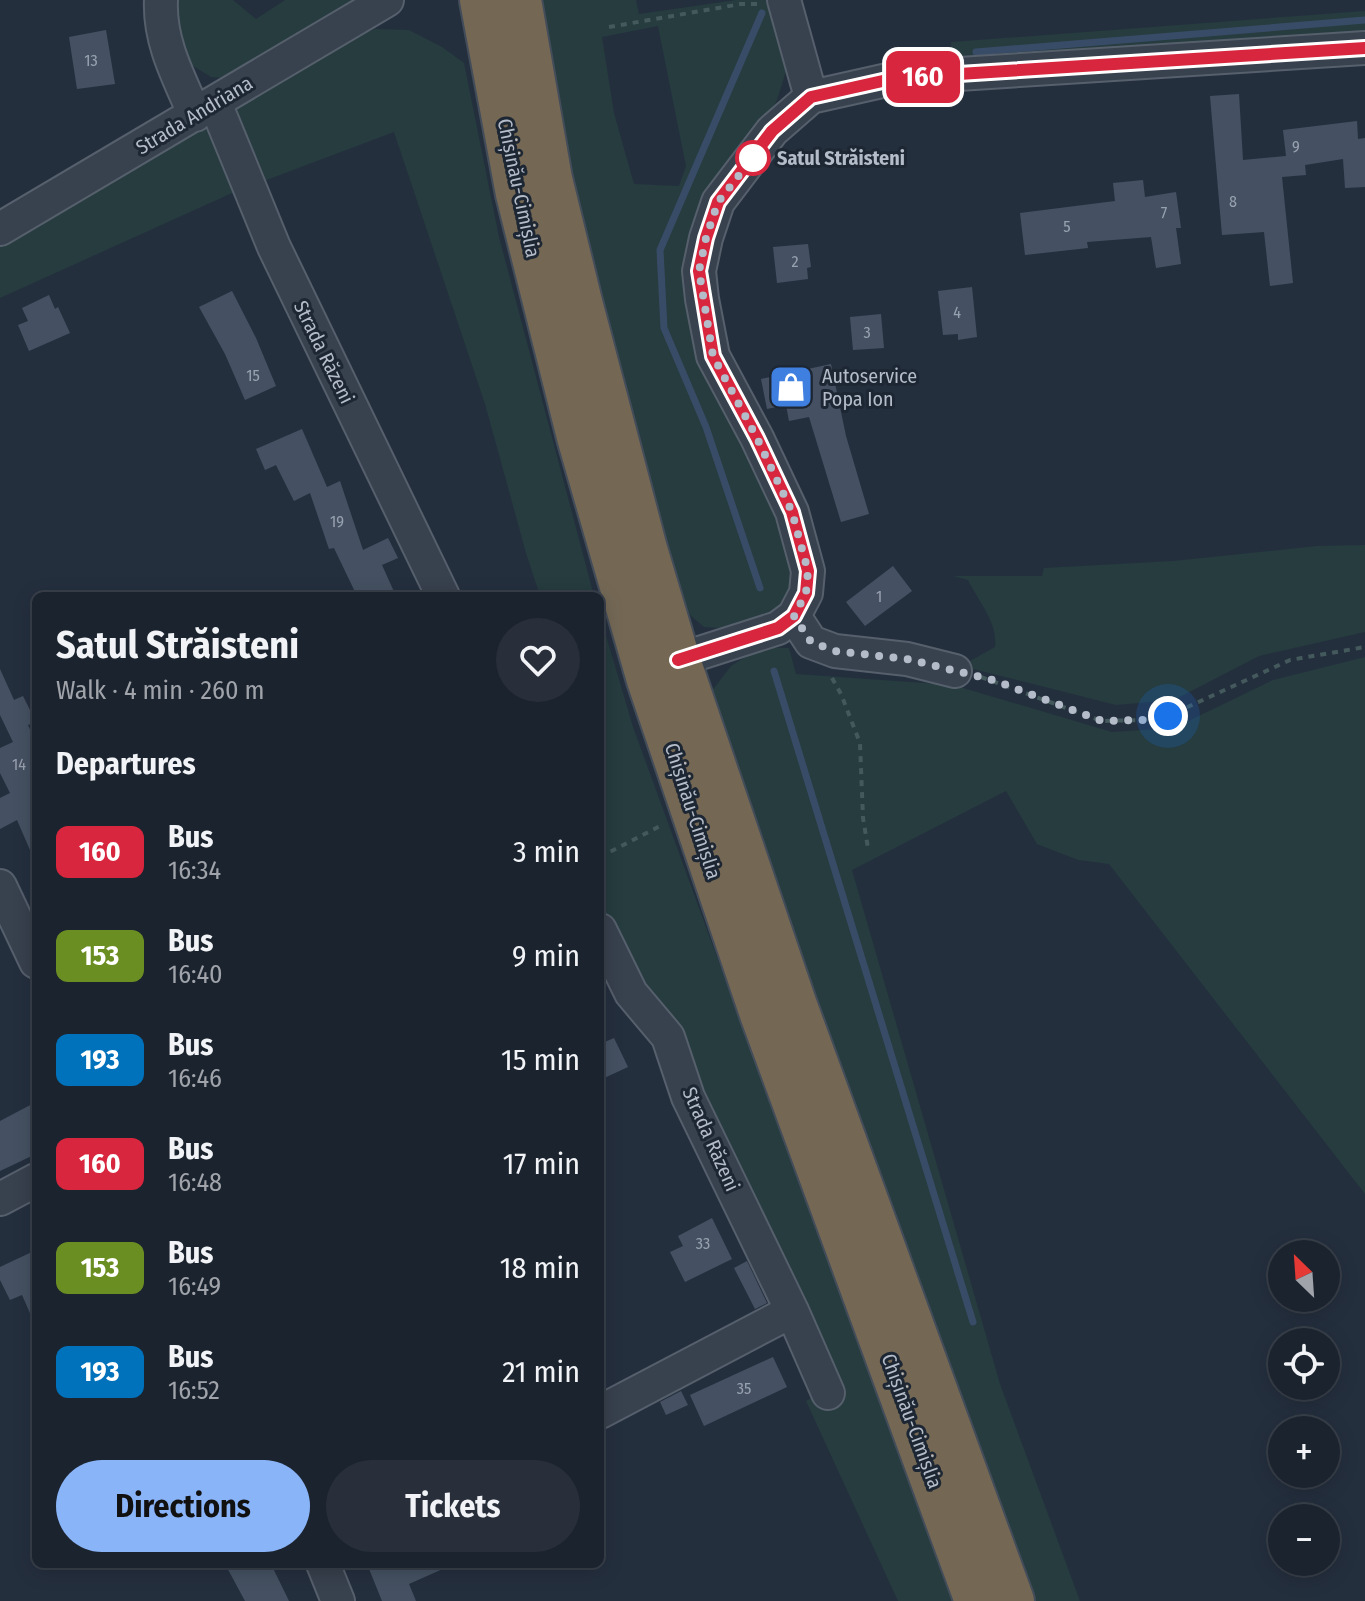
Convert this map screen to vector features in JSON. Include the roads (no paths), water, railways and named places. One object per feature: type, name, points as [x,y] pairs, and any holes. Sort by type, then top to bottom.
[{"type":"highway","name":"Chișinău-Cimișlia","points":[[482,0],[518,194],[579,437],[649,680],[762,1014],[977,1601]]},
{"type":"highway","name":"Chișinău-Cimișlia","points":[[519,0],[550,179],[611,427],[678,660],[794,1003],[1012,1601]]},
{"type":"street","name":"Strada Răzeni","points":[[161,0],[160,23],[166,44],[205,109],[441,592]]},
{"type":"street","name":"Strada Andriana","points":[[0,229],[387,0]]},
{"type":"street","points":[[787,10],[811,97]]},
{"type":"street","points":[[802,629],[808,571],[792,512],[713,356],[699,271],[718,202],[772,131],[811,97],[896,78],[1365,48]]},
{"type":"street","points":[[678,660],[778,628],[802,629],[835,651],[907,659],[955,671]]},
{"type":"street","points":[[0,886],[32,954]]},
{"type":"street","name":"Strada Răzeni","points":[[604,938],[631,993],[668,1037],[688,1097],[792,1311],[828,1393]]},
{"type":"street","points":[[0,1199],[32,1182]]},
{"type":"street","points":[[604,1410],[792,1311]]},
{"type":"street","points":[[325,1568],[338,1601]]},
{"type":"waterway","points":[[760,588],[706,427],[664,328],[660,250],[762,13]]},
{"type":"waterway","points":[[976,52],[1365,20]]},
{"type":"waterway","points":[[774,671],[973,1322]]},
{"type":"place","name":"Satul Străisteni","points":[[753,158]]},
{"type":"place","name":"Autoservice Popa Ion","points":[[791,387]]}]
